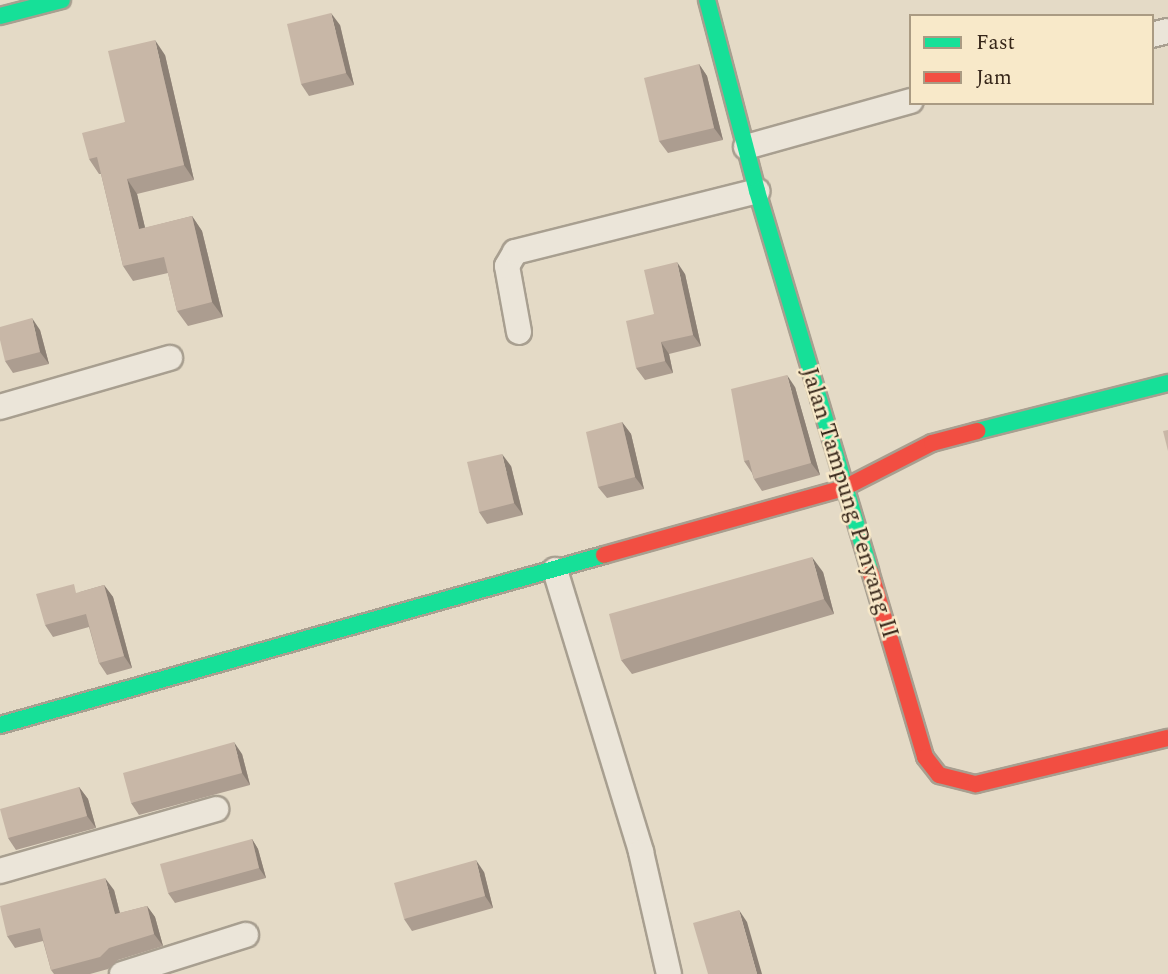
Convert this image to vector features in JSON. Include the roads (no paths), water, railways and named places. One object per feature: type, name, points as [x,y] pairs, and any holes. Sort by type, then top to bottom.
[{"type":"street","points":[[0,16],[62,0]]},
{"type":"street","name":"Jalan Tampung Penyang II","points":[[707,0],[757,191],[925,757],[939,775],[976,784],[1168,738]]},
{"type":"street","points":[[746,147],[909,103]]},
{"type":"street","points":[[519,332],[507,266],[515,252],[757,191]]},
{"type":"street","points":[[0,407],[170,358]]},
{"type":"street","points":[[0,726],[844,488],[932,443],[1168,383]]},
{"type":"street","points":[[555,570],[641,852],[669,974]]},
{"type":"street","points":[[0,871],[216,809]]},
{"type":"street","points":[[122,974],[246,935]]}]
